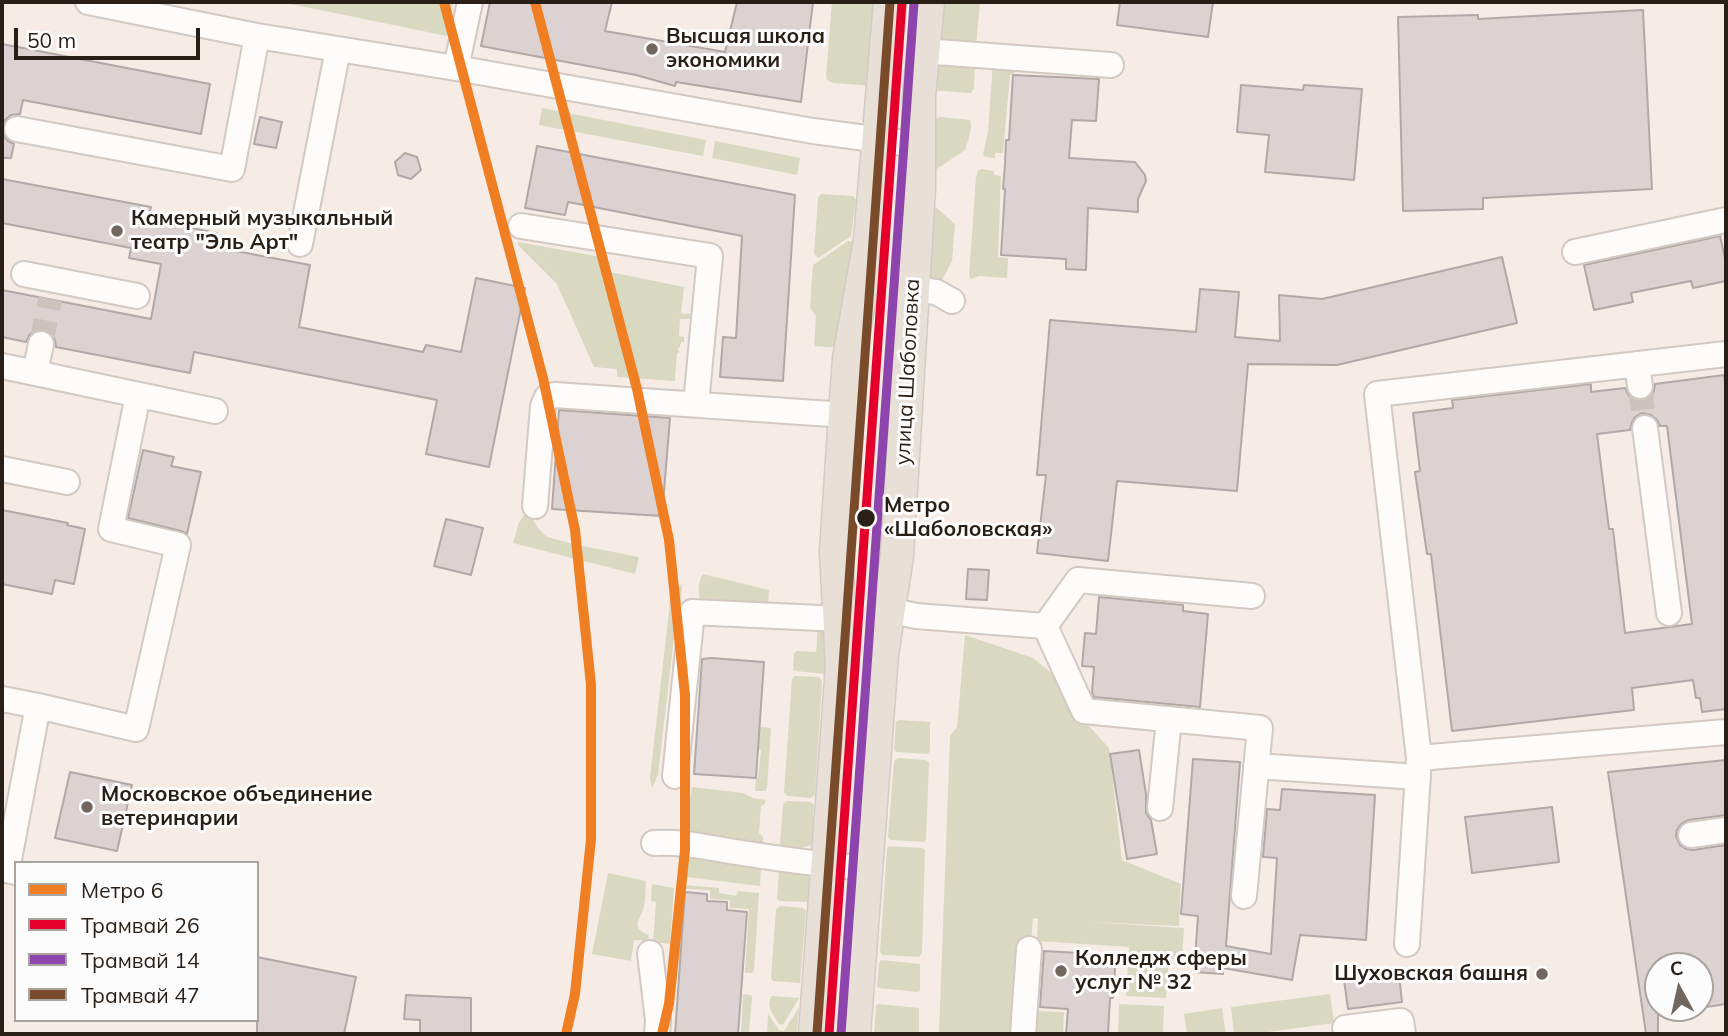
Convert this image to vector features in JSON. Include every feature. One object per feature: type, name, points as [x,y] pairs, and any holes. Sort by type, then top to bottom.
[{"type":"main road","points":[[814,1034],[842,666],[836,552],[849,359],[870,240],[890,2]]},
{"type":"main road","name":"улица Шаболовка","points":[[854,1034],[882,654],[897,556],[919,188],[919,96],[928,2]]},
{"type":"street","points":[[88,2],[257,36],[456,68],[802,130],[919,145]]},
{"type":"street","points":[[456,68],[470,2]]},
{"type":"street","points":[[17,129],[232,169],[257,36]]},
{"type":"street","points":[[300,244],[338,49]]},
{"type":"street","points":[[923,51],[1111,65]]},
{"type":"street","points":[[1575,252],[1726,220]]},
{"type":"street","points":[[521,226],[710,256],[696,404]]},
{"type":"street","points":[[24,274],[52,290],[137,296]]},
{"type":"street","points":[[913,289],[936,292],[952,301]]},
{"type":"street","points":[[35,373],[41,344]]},
{"type":"street","points":[[1407,944],[1418,767],[1377,394],[1639,375],[1726,354]]},
{"type":"street","points":[[2,366],[215,411]]},
{"type":"street","points":[[2,699],[136,729],[178,545],[111,529],[138,395]]},
{"type":"street","points":[[535,506],[543,406],[547,397],[845,415]]},
{"type":"street","points":[[1645,428],[1669,613]]},
{"type":"street","points":[[2,468],[67,482]]},
{"type":"street","points":[[1045,626],[1078,580],[1252,596]]},
{"type":"street","points":[[889,610],[916,616],[1045,626]]},
{"type":"street","points":[[675,776],[692,612],[840,619]]},
{"type":"street","points":[[1045,626],[1084,712],[1260,728],[1244,896]]},
{"type":"street","points":[[14,872],[7,870],[38,706]]},
{"type":"street","points":[[1160,808],[1169,719]]},
{"type":"street","points":[[1256,765],[1418,767],[1726,732]]},
{"type":"street","points":[[1691,835],[1726,830]]},
{"type":"street","points":[[654,843],[668,842],[827,866],[867,868]]},
{"type":"street","points":[[1023,1034],[1029,949]]},
{"type":"street","points":[[650,953],[658,1020],[657,1034]]},
{"type":"street","points":[[1345,1028],[1401,1021],[1403,1034]]},
{"type":"green space","points":[[281,2],[453,2],[447,36]]},
{"type":"green space","points":[[832,2],[883,2],[876,86],[833,83],[827,80]]},
{"type":"green space","points":[[935,2],[980,2],[976,46],[941,40],[938,37]]},
{"type":"green space","points":[[975,62],[974,88],[971,93],[928,90],[938,64]]},
{"type":"green space","points":[[993,63],[1015,68],[1014,74],[1010,75],[1003,153],[995,153],[995,158],[985,157],[983,154],[988,131]]},
{"type":"green space","points":[[542,108],[706,140],[703,156],[539,125]]},
{"type":"green space","points":[[940,117],[970,120],[971,131],[965,150],[931,173],[929,123]]},
{"type":"green space","points":[[715,141],[800,158],[797,175],[712,158]]},
{"type":"green space","points":[[981,169],[994,171],[994,175],[1001,176],[998,257],[1008,258],[1007,278],[979,276],[971,279],[969,276],[976,177]]},
{"type":"green space","points":[[821,194],[853,196],[856,200],[851,236],[818,258],[814,254],[818,198]]},
{"type":"green space","points":[[930,202],[955,224],[952,261],[940,284],[929,275]]},
{"type":"green space","points":[[848,241],[860,247],[844,348],[814,346],[816,316],[810,308],[813,265]]},
{"type":"green space","points":[[518,242],[601,257],[600,264],[610,266],[610,272],[684,287],[681,313],[690,314],[690,319],[680,319],[679,336],[684,337],[684,342],[681,342],[678,348],[675,381],[617,377],[617,369],[594,367],[557,284]]},
{"type":"green space","points":[[527,511],[547,537],[639,557],[635,574],[513,543],[519,522]]},
{"type":"green space","points":[[703,574],[769,590],[768,606],[701,601],[699,587]]},
{"type":"green space","points":[[682,583],[658,775],[652,788],[650,778],[670,602]]},
{"type":"green space","points":[[818,627],[829,634],[826,674],[795,671],[796,651],[816,652]]},
{"type":"green space","points":[[965,635],[1033,658],[1064,683],[1076,712],[1109,748],[1122,860],[1181,884],[1179,926],[1090,922],[1184,928],[1182,960],[1169,958],[1166,998],[1126,996],[1129,947],[1037,941],[1038,919],[1033,918],[1016,1034],[939,1034],[950,736],[957,727]]},
{"type":"green space","points":[[795,676],[819,677],[822,681],[815,794],[811,798],[788,796],[784,792],[792,679]]},
{"type":"green space","points":[[896,722],[930,722],[928,754],[896,752]]},
{"type":"green space","points":[[759,727],[771,728],[765,791],[755,791],[761,750],[758,749]]},
{"type":"green space","points":[[898,758],[929,762],[924,842],[891,840],[888,837],[894,761]]},
{"type":"green space","points":[[692,787],[743,793],[765,800],[765,804],[761,806],[759,833],[763,837],[763,844],[685,831]]},
{"type":"green space","points":[[787,801],[811,802],[814,805],[813,816],[824,823],[815,844],[801,848],[780,845],[783,804]]},
{"type":"green space","points":[[889,846],[925,850],[922,953],[919,957],[883,955],[880,952]]},
{"type":"green space","points":[[691,857],[761,868],[760,886],[687,877]]},
{"type":"green space","points":[[779,870],[810,877],[820,896],[808,902],[780,901],[777,899]]},
{"type":"green space","points":[[608,873],[646,881],[645,903],[637,925],[642,932],[649,935],[648,941],[634,940],[631,961],[592,954]]},
{"type":"green space","points":[[652,884],[674,888],[670,944],[653,942],[656,902],[651,901]]},
{"type":"green space","points":[[686,885],[719,888],[719,893],[736,896],[738,891],[759,893],[752,973],[745,973],[749,909],[730,908],[730,900],[710,899],[710,890],[686,889]]},
{"type":"green space","points":[[780,906],[803,908],[806,911],[800,983],[773,981],[771,978],[776,909]]},
{"type":"green space","points":[[881,960],[920,964],[920,990],[879,988],[877,986]]},
{"type":"green space","points":[[743,994],[752,997],[749,1034],[741,1034]]},
{"type":"green space","points":[[1330,994],[1334,1023],[1234,1034],[1231,1007]]},
{"type":"green space","points":[[772,996],[799,998],[783,1025],[779,1024],[771,1010],[769,1003]]},
{"type":"green space","points":[[878,1004],[919,1008],[919,1034],[874,1034]]},
{"type":"green space","points":[[1119,1004],[1164,1006],[1163,1034],[1118,1034]]},
{"type":"green space","points":[[799,1007],[797,1034],[767,1034],[768,1014],[779,1030],[784,1031]]},
{"type":"green space","points":[[1222,1008],[1226,1034],[1187,1034],[1184,1014]]},
{"type":"green space","points":[[1033,1011],[1064,1012],[1063,1034],[1031,1034]]},
{"type":"building","name":"Высшая школа экономики","points":[[490,2],[612,2],[605,31],[725,52],[737,2],[813,2],[801,102],[676,82],[675,86],[636,75],[481,46]]},
{"type":"building","points":[[1120,2],[1213,2],[1208,37],[1117,25]]},
{"type":"building","points":[[1643,10],[1652,189],[1483,198],[1483,209],[1403,211],[1398,17],[1478,15],[1478,19]]},
{"type":"building","points":[[2,44],[210,84],[201,134],[23,100],[20,114],[11,115],[5,120],[3,135],[14,144],[11,158],[2,158]]},
{"type":"building","points":[[1013,75],[1099,79],[1096,121],[1072,120],[1069,158],[1135,162],[1145,175],[1146,181],[1138,199],[1138,212],[1088,208],[1086,270],[1066,269],[1066,259],[1001,255],[1006,140],[1009,140]]},
{"type":"building","points":[[1241,85],[1303,90],[1304,85],[1362,89],[1354,180],[1265,172],[1269,135],[1237,132]]},
{"type":"building","points":[[260,117],[282,122],[276,148],[254,144]]},
{"type":"building","points":[[537,146],[795,195],[783,381],[720,377],[723,337],[736,338],[742,236],[568,202],[565,215],[525,208]]},
{"type":"building","points":[[405,153],[417,157],[421,170],[411,179],[398,175],[395,162]]},
{"type":"building","points":[[2,179],[151,207],[148,219],[217,233],[214,247],[310,265],[299,327],[423,352],[426,345],[461,352],[476,278],[525,288],[489,467],[426,454],[437,400],[194,352],[190,373],[56,347],[51,333],[43,329],[30,334],[26,342],[2,337],[2,290],[151,319],[161,264],[129,258],[131,248],[2,223]]},
{"type":"building","points":[[1720,236],[1726,263],[1726,281],[1693,288],[1691,281],[1631,293],[1633,302],[1594,310],[1584,265]]},
{"type":"building","points":[[1502,257],[1517,323],[1337,365],[1248,364],[1237,491],[1117,481],[1108,561],[1037,553],[1046,475],[1037,475],[1050,320],[1196,332],[1200,289],[1239,292],[1235,337],[1280,341],[1279,295],[1322,299]]},
{"type":"building","points":[[1724,375],[1726,709],[1702,712],[1693,680],[1632,688],[1634,710],[1452,731],[1431,554],[1427,554],[1415,472],[1420,471],[1413,413],[1453,408],[1452,400],[1591,384],[1591,392],[1625,388],[1629,396],[1641,401],[1650,397],[1655,384]],"holes":[[[1642,413],[1651,415],[1660,426],[1667,426],[1692,624],[1625,633],[1613,529],[1609,529],[1597,434],[1630,430],[1635,417]]]},
{"type":"building","points":[[559,410],[670,418],[662,516],[552,509]]},
{"type":"building","points":[[143,450],[174,457],[171,466],[201,472],[187,534],[128,518]]},
{"type":"building","points":[[2,510],[85,529],[74,584],[55,580],[52,594],[2,584]]},
{"type":"building","points":[[446,519],[483,528],[471,575],[434,566]]},
{"type":"building","points":[[968,569],[989,570],[987,600],[966,599]]},
{"type":"building","points":[[1099,597],[1183,605],[1183,611],[1208,614],[1200,707],[1094,697],[1094,667],[1082,666],[1085,633],[1096,634]]},
{"type":"building","points":[[702,659],[764,662],[756,778],[694,774]]},
{"type":"building","points":[[1139,750],[1146,813],[1151,820],[1157,854],[1127,859],[1110,754]]},
{"type":"building","points":[[1193,759],[1240,762],[1226,946],[1271,954],[1277,858],[1263,857],[1267,809],[1280,810],[1282,789],[1375,795],[1366,940],[1300,935],[1292,980],[1223,968],[1223,974],[1194,972],[1198,916],[1181,914]]},
{"type":"building","points":[[1726,760],[1726,815],[1688,820],[1681,824],[1676,836],[1680,845],[1686,849],[1726,845],[1726,1004],[1714,1006],[1714,952],[1644,952],[1644,1020],[1608,772]]},
{"type":"building","points":[[70,772],[132,785],[117,851],[55,838]]},
{"type":"building","points":[[1552,807],[1559,862],[1472,873],[1465,817]]},
{"type":"building","points":[[685,892],[707,894],[707,901],[727,902],[727,910],[747,912],[738,1034],[675,1034]]},
{"type":"building","points":[[1044,951],[1116,955],[1108,1034],[1066,1034],[1068,1009],[1040,1007]]},
{"type":"building","points":[[259,957],[356,977],[344,1034],[257,1034]]},
{"type":"building","points":[[1399,974],[1402,1002],[1348,1009],[1344,980]]},
{"type":"building","points":[[406,995],[471,998],[471,1034],[420,1034],[420,1020],[404,1019]]},
{"type":"building","points":[[1644,1022],[1658,1022],[1658,1034],[1646,1034]]},
{"type":"tunnel","points":[[41,344],[50,299]]},
{"type":"tunnel","points":[[1640,386],[1645,428]]},
{"type":"metro line","name":"6","points":[[444,2],[543,378],[575,530],[591,685],[591,839],[575,994],[566,1034]]},
{"type":"metro line","name":"6","points":[[535,2],[637,389],[669,540],[685,695],[685,850],[669,1004],[662,1034]]},
{"type":"tram line","name":"47","points":[[817,1033],[890,2]]},
{"type":"tram line","name":"26","points":[[829,1034],[902,2]]},
{"type":"tram line","name":"14","points":[[841,1034],[914,3]]},
{"type":"place","name":"Высшая школа экономики","points":[[652,49]]},
{"type":"place","name":"Камерный музыкальный театр \"Эль Арт\"","points":[[117,231]]},
{"type":"place","name":"Метро «Шаболовская»","points":[[866,518]]},
{"type":"place","name":"Московское объединение ветеринарии","points":[[87,807]]},
{"type":"place","name":"Колледж сферы услуг № 32","points":[[1061,971]]},
{"type":"place","name":"Шуховская башня","points":[[1542,974]]}]
